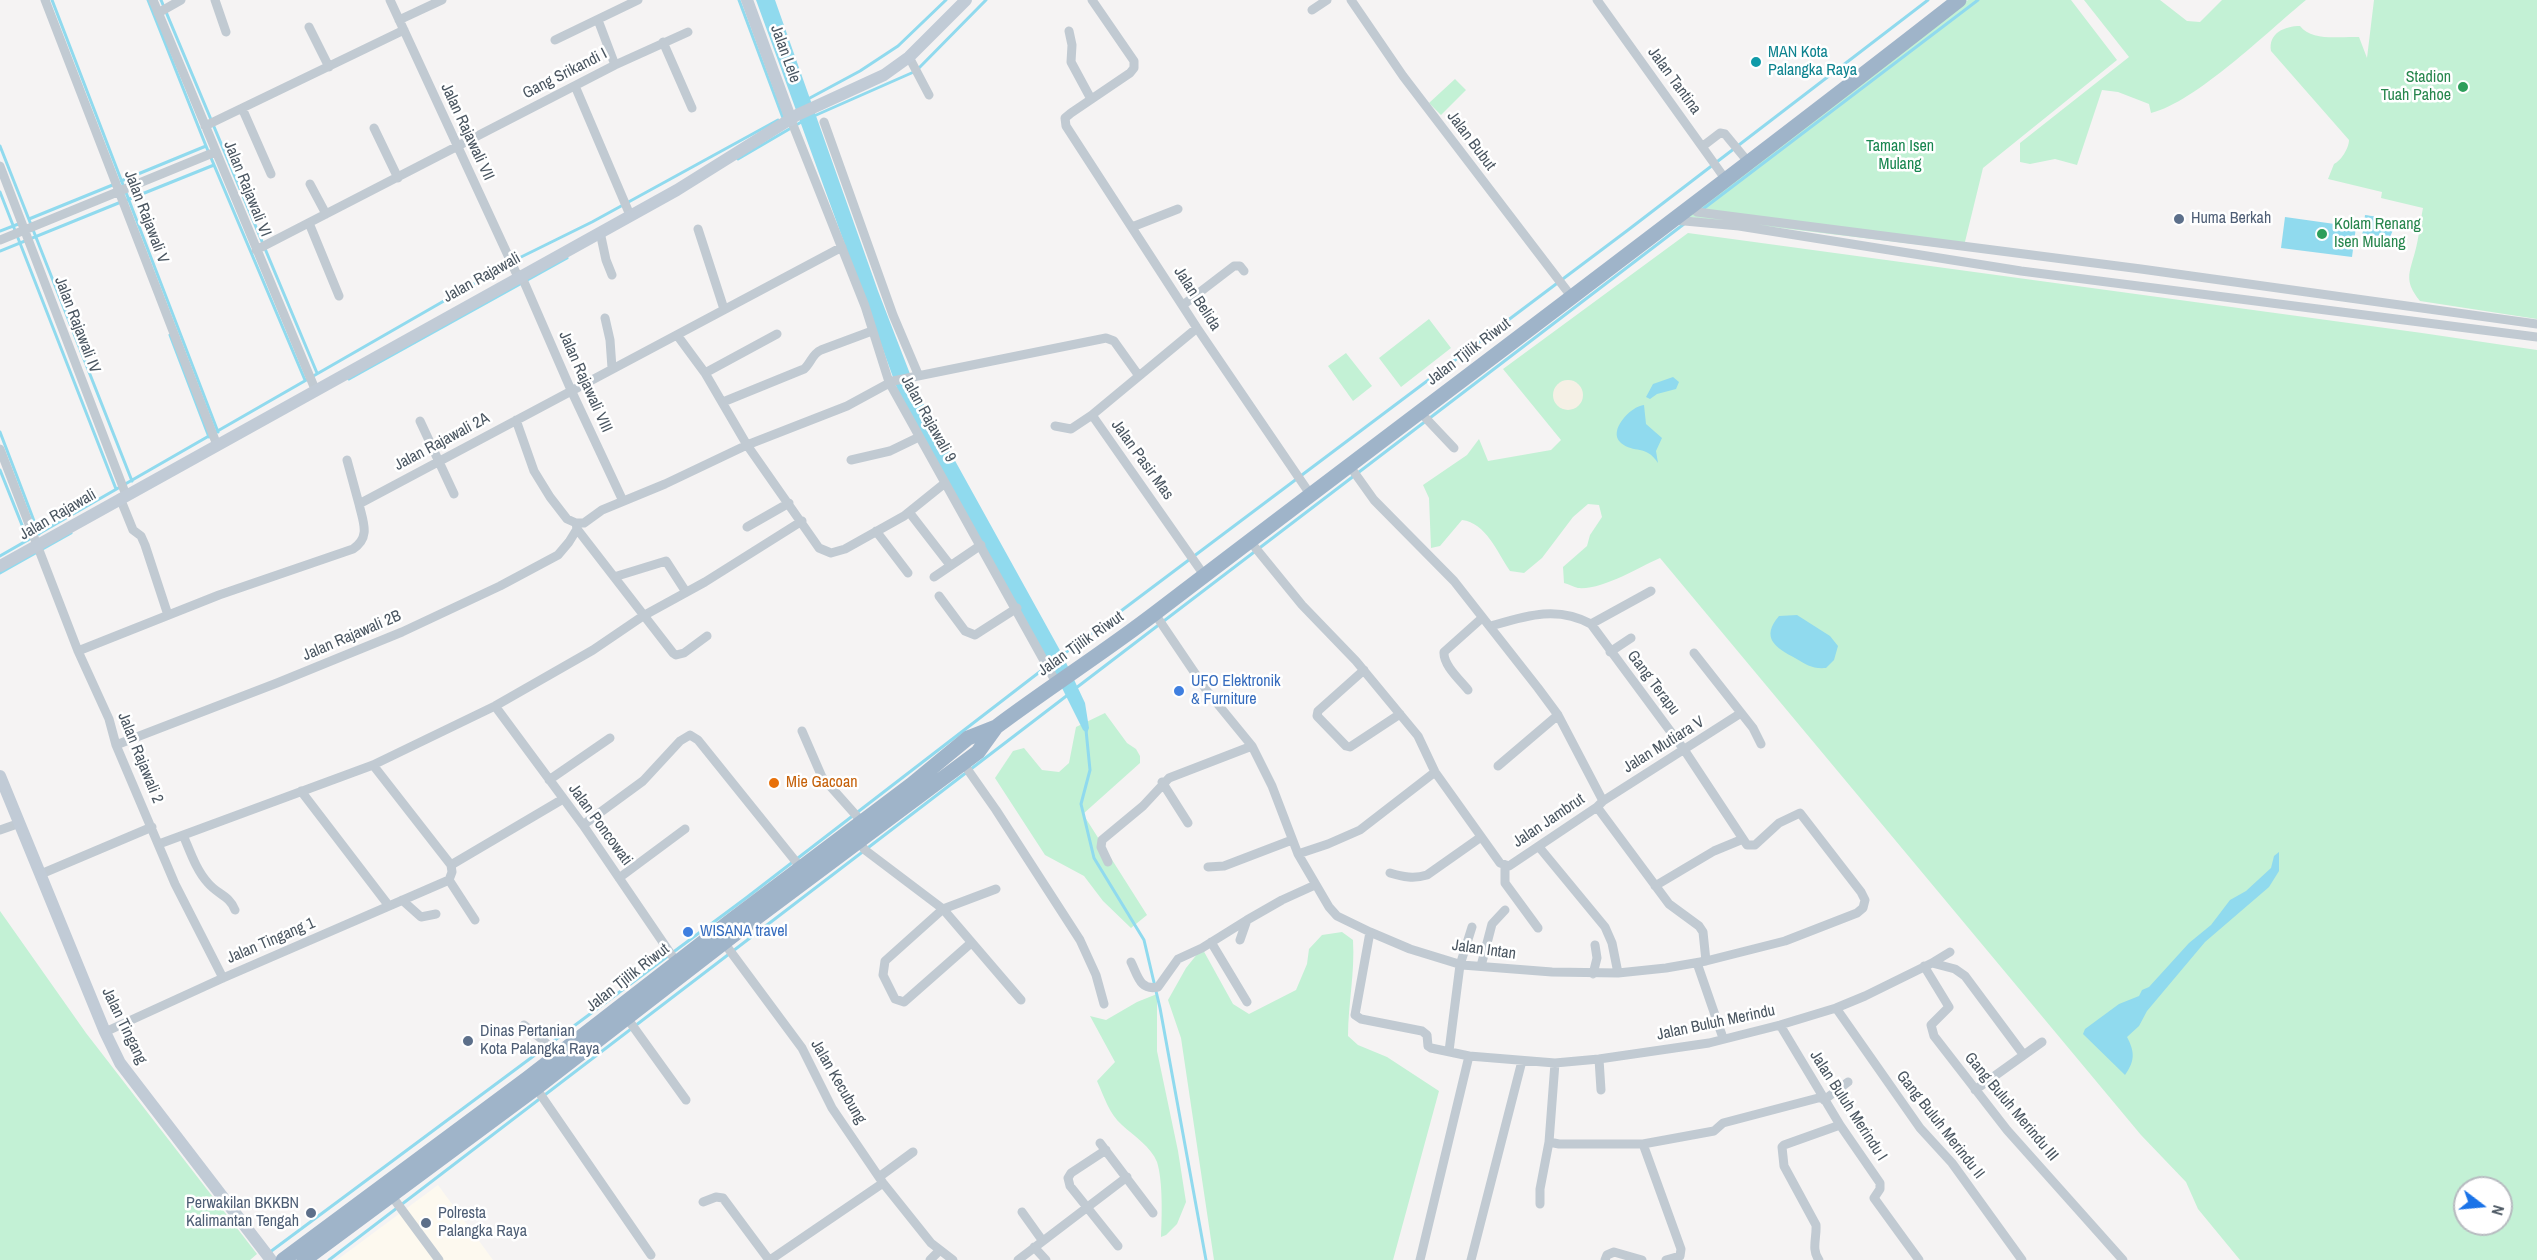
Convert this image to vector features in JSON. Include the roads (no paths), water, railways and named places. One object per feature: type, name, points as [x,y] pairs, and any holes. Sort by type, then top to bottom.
[{"type":"highway","name":"Jalan Tjilik Riwut","points":[[283,1260],[386,1194],[536,1088],[627,1018],[801,867],[968,738],[996,727],[1155,614],[1249,540],[1749,163],[1959,0]]},
{"type":"highway","name":"Jalan Tjilik Riwut","points":[[304,1260],[557,1056],[677,963],[721,938],[978,752],[996,727]]},
{"type":"main road","name":"Jalan Lele","points":[[747,0],[794,118]]},
{"type":"main road","name":"Jalan Rajawali","points":[[0,566],[35,539],[515,268],[600,232],[627,207],[677,190],[794,118],[884,75],[909,57],[966,0]]},
{"type":"main road","name":"Jalan Tingang","points":[[0,777],[105,1032],[127,1073],[271,1260]]},
{"type":"street","name":"Jalan Rajawali V","points":[[45,0],[215,438]]},
{"type":"street","name":"Jalan Rajawali VI","points":[[153,0],[312,381]]},
{"type":"street","points":[[158,13],[181,0]]},
{"type":"street","points":[[215,0],[226,32]]},
{"type":"street","name":"Jalan Rajawali VII","points":[[390,0],[515,268]]},
{"type":"street","points":[[399,20],[442,0]]},
{"type":"street","points":[[555,40],[638,0]]},
{"type":"street","points":[[1069,31],[1072,45],[1071,62],[1090,99],[1130,73],[1135,64],[1092,0]]},
{"type":"street","points":[[1312,10],[1327,0]]},
{"type":"street","name":"Jalan Bubut","points":[[1351,0],[1409,84],[1571,296]]},
{"type":"street","name":"Jalan Tantina","points":[[1598,0],[1726,180]]},
{"type":"street","points":[[598,20],[615,64]]},
{"type":"street","points":[[309,27],[329,67]]},
{"type":"street","points":[[205,126],[404,30]]},
{"type":"street","name":"Gang Srikandi I","points":[[256,250],[615,64],[688,32]]},
{"type":"street","points":[[663,42],[692,108]]},
{"type":"street","points":[[909,57],[929,95]]},
{"type":"street","points":[[575,86],[627,207]]},
{"type":"street","name":"Jalan Belida","points":[[1090,99],[1066,117],[1066,126],[1197,328],[1310,494]]},
{"type":"street","points":[[242,108],[271,174]]},
{"type":"street","name":"Jalan Rajawali 9","points":[[794,118],[891,381],[919,437],[1017,608],[1067,677]]},
{"type":"street","points":[[824,122],[914,375]]},
{"type":"street","points":[[374,128],[398,178]]},
{"type":"street","points":[[1703,146],[1720,133],[1725,134],[1749,163]]},
{"type":"street","points":[[0,240],[215,152]]},
{"type":"street","name":"Jalan Rajawali IV","points":[[0,166],[123,491],[133,530],[141,536],[145,545],[168,615]]},
{"type":"street","points":[[310,184],[326,214]]},
{"type":"street","points":[[1690,206],[1697,212],[2141,269],[2537,324]]},
{"type":"street","points":[[1132,227],[1178,209]]},
{"type":"street","points":[[1672,220],[1739,226],[2021,271],[2537,337]]},
{"type":"street","points":[[309,223],[339,296]]},
{"type":"street","points":[[698,229],[724,309]]},
{"type":"street","points":[[600,232],[612,275]]},
{"type":"street","name":"Jalan Rajawali 2A","points":[[359,504],[842,247]]},
{"type":"street","points":[[1183,305],[1234,266],[1240,266],[1244,271]]},
{"type":"street","name":"Jalan Rajawali VIII","points":[[515,268],[623,501]]},
{"type":"street","points":[[605,318],[614,367],[612,368]]},
{"type":"street","name":"Jalan Pasir Mas","points":[[1197,328],[1092,416],[1204,575]]},
{"type":"street","points":[[723,402],[804,369],[816,352],[872,331]]},
{"type":"street","points":[[705,373],[777,334]]},
{"type":"street","points":[[678,335],[705,373],[747,445],[819,548],[831,553],[845,549],[909,512],[945,483]]},
{"type":"street","points":[[577,526],[602,510],[699,469],[747,445],[847,406],[891,381],[1107,338],[1114,341],[1139,376]]},
{"type":"street","points":[[1419,411],[1454,448]]},
{"type":"street","points":[[1055,426],[1071,429],[1092,416]]},
{"type":"street","points":[[516,420],[534,471],[567,519],[577,526],[643,616],[676,655],[684,653],[707,636]]},
{"type":"street","points":[[420,421],[454,494]]},
{"type":"street","points":[[851,460],[890,451],[919,437]]},
{"type":"street","name":"Jalan Rajawali 2","points":[[0,449],[78,651],[109,719],[116,745],[182,901],[223,978]]},
{"type":"street","points":[[78,651],[168,615],[353,549],[360,544],[365,529],[347,460]]},
{"type":"street","name":"Jalan Jambrut","points":[[1249,540],[1302,605],[1364,670],[1419,736],[1435,772],[1492,854],[1505,866],[1509,866],[1539,847],[1600,804],[1558,715],[1454,581],[1374,500],[1349,465]]},
{"type":"street","points":[[747,527],[789,503]]},
{"type":"street","points":[[909,512],[950,565]]},
{"type":"street","points":[[159,844],[373,765],[495,706],[593,650],[643,616],[802,521]]},
{"type":"street","name":"Jalan Rajawali 2B","points":[[116,745],[199,715],[402,632],[500,586],[558,555],[569,542],[577,526]]},
{"type":"street","points":[[876,531],[908,573]]},
{"type":"street","points":[[934,577],[981,545]]},
{"type":"street","points":[[614,577],[666,561],[686,592]]},
{"type":"street","points":[[1491,626],[1532,614],[1548,613],[1562,613],[1581,618],[1591,624],[1652,591]]},
{"type":"street","points":[[939,596],[965,631],[975,635],[1017,608]]},
{"type":"street","name":"Jalan Intan","points":[[1155,614],[1206,691],[1252,746],[1272,786],[1298,854],[1315,885],[1337,916],[1410,949],[1460,965],[1593,974],[1618,973],[1702,962],[1785,941],[1857,914],[1863,908],[1865,900],[1861,892],[1800,813],[1779,823],[1755,845],[1746,842]]},
{"type":"street","points":[[1468,690],[1449,666],[1444,652],[1482,618]]},
{"type":"street","name":"Gang Terapu","points":[[1591,624],[1684,751],[1746,842]]},
{"type":"street","points":[[1610,652],[1631,638]]},
{"type":"street","points":[[1694,653],[1761,744]]},
{"type":"street","points":[[1364,670],[1318,711],[1317,716],[1346,746],[1350,747],[1400,714]]},
{"type":"street","name":"Jalan Poncowati","points":[[495,706],[583,825],[677,963]]},
{"type":"street","name":"Jalan Mutiara V","points":[[1600,804],[1741,714]]},
{"type":"street","points":[[1498,766],[1558,715]]},
{"type":"street","points":[[802,731],[822,777],[862,822]]},
{"type":"street","points":[[583,825],[643,781],[680,741],[690,735],[698,740],[801,867]]},
{"type":"street","points":[[549,780],[610,738]]},
{"type":"street","points":[[1108,861],[1101,847],[1102,840],[1143,806],[1162,782],[1179,772],[1252,746]]},
{"type":"street","points":[[963,763],[1080,940],[1104,1004]]},
{"type":"street","points":[[373,765],[451,865],[452,872],[449,880],[475,920]]},
{"type":"street","points":[[1298,854],[1360,830],[1435,772]]},
{"type":"street","points":[[1162,782],[1188,823]]},
{"type":"street","points":[[301,791],[389,906]]},
{"type":"street","points":[[451,865],[563,799]]},
{"type":"street","points":[[1600,804],[1669,904],[1699,926],[1704,938],[1702,962],[1723,1038]]},
{"type":"street","points":[[0,830],[20,823]]},
{"type":"street","points":[[41,874],[152,827]]},
{"type":"street","points":[[620,878],[686,829]]},
{"type":"street","points":[[183,835],[208,884],[229,899],[236,910]]},
{"type":"street","points":[[1390,873],[1418,878],[1427,875],[1481,837]]},
{"type":"street","points":[[1208,867],[1224,866],[1292,840]]},
{"type":"street","points":[[858,841],[865,850],[943,909],[1021,1000]]},
{"type":"street","points":[[1655,886],[1714,851],[1746,842]]},
{"type":"street","points":[[1539,847],[1605,927],[1612,943],[1618,973]]},
{"type":"street","points":[[1505,866],[1505,883],[1538,928]]},
{"type":"street","name":"Jalan Tingang 1","points":[[105,1032],[449,880]]},
{"type":"street","points":[[1131,962],[1143,986],[1155,988],[1164,982],[1174,962],[1282,900],[1315,885]]},
{"type":"street","points":[[971,943],[904,1002],[895,999],[884,975],[885,961],[943,909],[996,889]]},
{"type":"street","points":[[402,900],[421,917],[436,914]]},
{"type":"street","points":[[1481,966],[1492,924],[1505,910]]},
{"type":"street","points":[[1240,940],[1247,920]]},
{"type":"street","points":[[1449,1051],[1460,965],[1472,927]]},
{"type":"street","name":"Jalan Buluh Merindu","points":[[1370,932],[1355,1015],[1361,1019],[1422,1031],[1427,1035],[1428,1046],[1469,1056],[1555,1063],[1599,1059],[1709,1042],[1780,1025],[1836,1008],[1865,996],[1950,952]]},
{"type":"street","name":"Jalan Kecubung","points":[[721,938],[802,1048],[832,1108],[881,1180],[911,1220],[953,1260]]},
{"type":"street","points":[[1211,942],[1247,1002]]},
{"type":"street","points":[[1593,974],[1597,958],[1595,945]]},
{"type":"street","points":[[1928,965],[1955,969],[1965,976],[2023,1054]]},
{"type":"street","name":"Gang Buluh Merindu III","points":[[1928,965],[1949,1007],[1931,1025],[1931,1030],[1975,1090],[2123,1260]]},
{"type":"street","name":"Gang Buluh Merindu II","points":[[1836,1008],[1920,1128],[1952,1163],[2022,1260]]},
{"type":"street","points":[[627,1018],[686,1100]]},
{"type":"street","points":[[524,1025],[544,1041],[557,1056]]},
{"type":"street","name":"Jalan Buluh Merindu I","points":[[1780,1025],[1840,1125],[1880,1183],[1880,1189],[1875,1195],[1876,1200],[1919,1260]]},
{"type":"street","points":[[1975,1090],[2042,1042]]},
{"type":"street","points":[[1420,1260],[1469,1056]]},
{"type":"street","points":[[1599,1059],[1601,1090]]},
{"type":"street","points":[[1472,1260],[1522,1061]]},
{"type":"street","points":[[1540,1204],[1540,1189],[1549,1142],[1555,1063]]},
{"type":"street","points":[[1549,1142],[1643,1144],[1714,1131],[1723,1122],[1823,1098],[1848,1082]]},
{"type":"street","points":[[536,1088],[651,1255]]},
{"type":"street","points":[[1819,1260],[1815,1255],[1814,1247],[1817,1235],[1816,1225],[1784,1166],[1782,1148],[1784,1145],[1840,1125]]},
{"type":"street","points":[[1643,1144],[1681,1249],[1680,1256],[1666,1260]]},
{"type":"street","points":[[1118,1246],[1070,1186],[1068,1178],[1071,1173],[1103,1147],[1153,1212]]},
{"type":"street","points":[[703,1202],[716,1197],[723,1198],[769,1260],[881,1180],[913,1152]]},
{"type":"street","points":[[1018,1260],[1127,1177]]},
{"type":"street","points":[[386,1194],[439,1260]]},
{"type":"street","points":[[1022,1212],[1042,1240]]},
{"type":"street","points":[[1034,1247],[1046,1260]]},
{"type":"street","points":[[930,1260],[940,1250]]},
{"type":"street","points":[[1605,1260],[1607,1255],[1614,1252],[1642,1260]]},
{"type":"water","points":[[756,0],[775,0],[878,291],[917,392],[1062,654],[1085,703],[1089,728],[1087,733],[1083,730],[1049,662],[902,402]]},
{"type":"water","points":[[2365,215],[2382,218],[2391,225],[2393,230],[2388,242],[2377,246],[2361,244]]},
{"type":"water","points":[[2285,217],[2356,227],[2352,257],[2281,248]]},
{"type":"water","points":[[1673,377],[1679,382],[1676,389],[1657,394],[1650,399],[1646,397],[1653,384]]},
{"type":"water","points":[[1644,405],[1646,424],[1662,438],[1656,451],[1658,463],[1649,453],[1626,446],[1617,438],[1622,420],[1627,414]]},
{"type":"water","points":[[1797,615],[1830,636],[1838,646],[1834,660],[1826,668],[1806,665],[1773,642],[1771,630],[1779,616]]},
{"type":"water","points":[[2279,852],[2279,871],[2269,887],[2205,942],[2147,1011],[2139,1026],[2127,1037],[2133,1056],[2125,1075],[2083,1034],[2085,1029],[2119,1004],[2139,996],[2142,990],[2149,987],[2189,943],[2211,925],[2230,900],[2246,891],[2271,868],[2274,856]]},
{"type":"waterway","points":[[52,0],[218,432]]},
{"type":"waterway","points":[[148,0],[206,146],[305,380]]},
{"type":"waterway","points":[[161,0],[317,373]]},
{"type":"waterway","points":[[739,0],[783,118]]},
{"type":"waterway","points":[[808,99],[860,71],[898,46],[946,0]]},
{"type":"waterway","points":[[814,116],[916,71],[986,0]]},
{"type":"waterway","points":[[1061,656],[1628,230],[1928,0]]},
{"type":"waterway","points":[[1703,209],[1978,0]]},
{"type":"waterway","points":[[0,556],[517,259],[592,222],[778,120]]},
{"type":"waterway","points":[[738,159],[803,121]]},
{"type":"waterway","points":[[0,146],[132,481]]},
{"type":"waterway","points":[[121,181],[206,146]]},
{"type":"waterway","points":[[127,200],[214,165]]},
{"type":"waterway","points":[[29,219],[115,184]]},
{"type":"waterway","points":[[0,192],[116,489]]},
{"type":"waterway","points":[[0,251],[121,202]]},
{"type":"waterway","points":[[0,231],[21,223]]},
{"type":"waterway","points":[[1076,688],[1684,224]]},
{"type":"waterway","points":[[349,379],[567,258]]},
{"type":"waterway","points":[[170,335],[209,437]]},
{"type":"waterway","points":[[0,432],[39,534]]},
{"type":"waterway","points":[[0,470],[28,540]]},
{"type":"waterway","points":[[0,573],[71,533]]},
{"type":"waterway","points":[[270,1252],[746,898],[1046,667]]},
{"type":"waterway","points":[[329,1260],[1069,694]]},
{"type":"waterway","points":[[1086,730],[1090,770],[1081,804],[1094,858],[1144,940],[1160,1008],[1206,1260]]},
{"type":"place","name":"MAN Kota Palangka Raya","points":[[1756,62]]},
{"type":"place","name":"Stadion Tuah Pahoe","points":[[2463,87]]},
{"type":"place","name":"Huma Berkah","points":[[2179,219]]},
{"type":"place","name":"Kolam Renang Isen Mulang","points":[[2322,234]]},
{"type":"place","name":"UFO Elektronik & Furniture","points":[[1179,691]]},
{"type":"place","name":"Mie Gacoan","points":[[774,783]]},
{"type":"place","name":"WISANA travel","points":[[688,932]]},
{"type":"place","name":"Dinas Pertanian Kota Palangka Raya","points":[[468,1041]]},
{"type":"place","name":"Perwakilan BKKBN Kalimantan Tengah","points":[[311,1213]]},
{"type":"place","name":"Polresta Palangka Raya","points":[[426,1223]]},
{"type":"park label","name":"Taman Isen Mulang","points":[[1900,156]]}]
